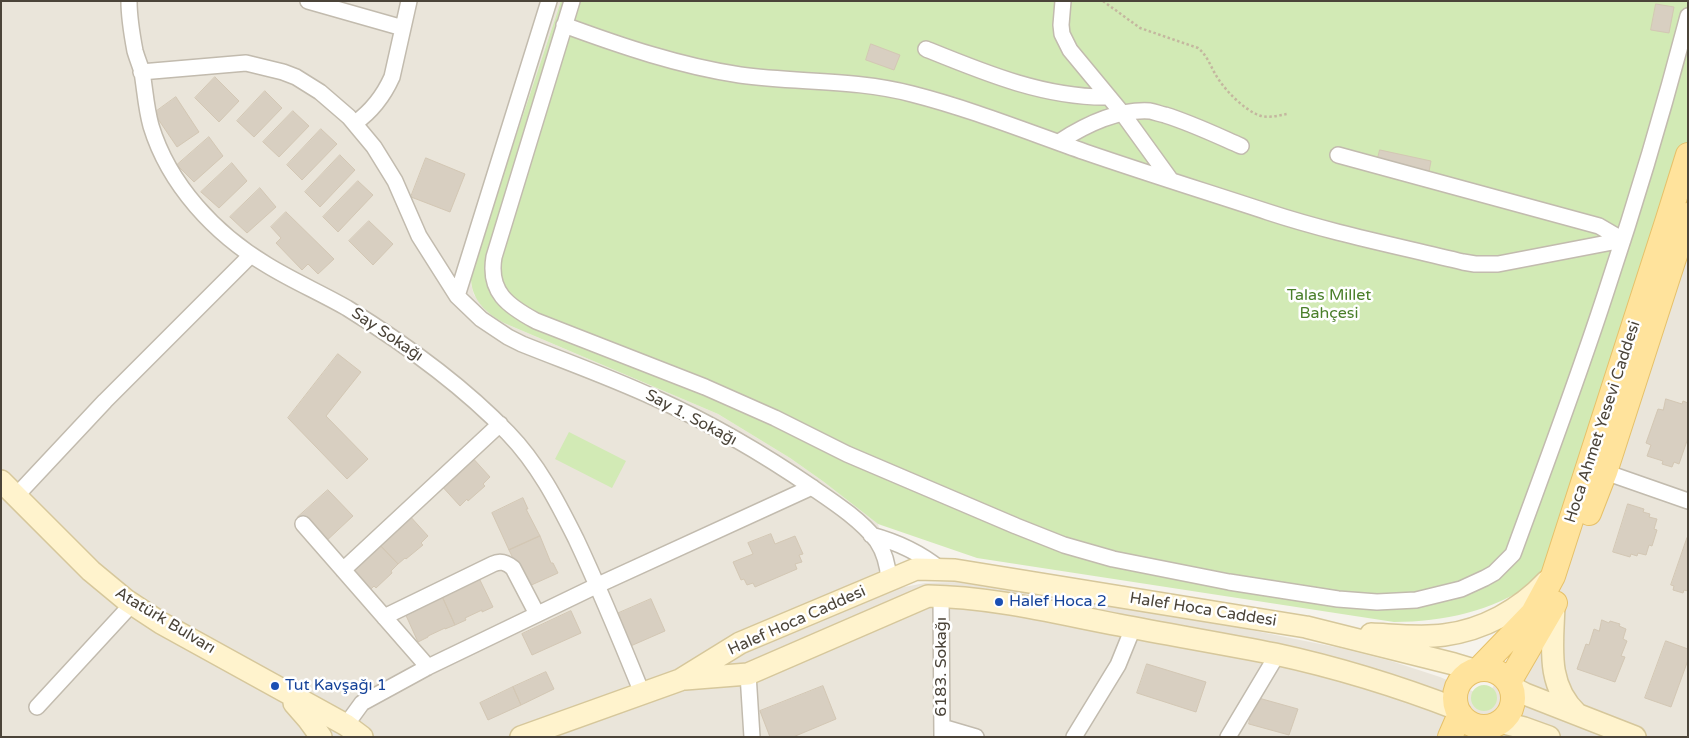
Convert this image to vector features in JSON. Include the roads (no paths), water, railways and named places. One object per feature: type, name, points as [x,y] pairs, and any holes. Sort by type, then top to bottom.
[{"type":"main road","name":"Hoca Ahmet Yesevi Caddesi","points":[[1476,669],[1533,613],[1553,576],[1688,155]]},
{"type":"main road","name":"Hoca Ahmet Yesevi Caddesi","points":[[1510,684],[1554,604],[1605,472],[1683,245],[1688,215]]},
{"type":"main road","name":"Atatürk Bulvarı","points":[[1,480],[108,587],[161,623],[275,686]]},
{"type":"main road","name":"Halef Hoca Caddesi","points":[[680,680],[740,643],[916,569],[955,570],[1306,626],[1476,669]]},
{"type":"main road","points":[[1336,634],[1442,635],[1459,632],[1493,621],[1509,612],[1532,596],[1553,576]]},
{"type":"main road","name":"Halef Hoca Caddesi","points":[[680,680],[748,674],[928,596],[941,596],[999,602],[1277,655],[1328,667],[1424,696],[1458,711]]},
{"type":"main road","points":[[1554,604],[1553,655],[1555,681],[1563,700],[1577,715]]},
{"type":"main road","points":[[1450,737],[1458,711],[1455,697],[1458,686],[1464,676],[1476,669],[1496,671],[1510,684],[1577,715],[1635,737]]},
{"type":"main road","points":[[522,737],[680,680]]},
{"type":"main road","points":[[1491,729],[1508,714],[1513,704],[1514,692],[1510,684]]},
{"type":"main road","points":[[275,686],[354,731]]},
{"type":"main road","points":[[275,686],[288,696],[308,718],[321,737]]},
{"type":"main road","points":[[1458,711],[1472,725],[1491,729],[1524,728],[1549,737]]},
{"type":"street","name":"Say Sokağı","points":[[129,1],[132,30],[142,72],[146,109],[151,127],[174,176],[183,190],[204,215],[251,255],[346,307],[383,331],[444,375],[482,406],[500,424],[525,453],[553,493],[598,585],[642,693]]},
{"type":"street","points":[[308,1],[403,28]]},
{"type":"street","points":[[355,123],[374,107],[392,77],[409,1]]},
{"type":"street","points":[[457,296],[549,1]]},
{"type":"street","points":[[572,1],[494,257],[494,280],[503,298],[522,313],[536,321],[705,387],[775,418],[847,454],[1016,526],[1088,552],[1229,582],[1338,599],[1377,602],[1416,600],[1446,594],[1475,583],[1494,573],[1513,554],[1580,369],[1623,240],[1655,137],[1688,16]]},
{"type":"street","points":[[1063,1],[1061,25],[1065,42],[1123,114],[1170,180]]},
{"type":"street","points":[[564,25],[628,48],[714,70],[760,77],[861,84],[910,93],[1304,224],[1390,246],[1469,263],[1498,264],[1623,240]]},
{"type":"street","points":[[926,49],[996,77],[1069,96],[1108,97]]},
{"type":"street","name":"Say 1. Sokağı","points":[[142,72],[246,63],[283,72],[308,84],[335,104],[355,123],[385,163],[395,181],[418,236],[457,296],[481,319],[522,344],[657,399],[730,437],[812,487],[871,534],[883,552],[889,580]]},
{"type":"street","points":[[1059,142],[1090,124],[1123,114],[1151,111],[1177,119],[1241,146]]},
{"type":"street","points":[[1338,154],[1599,226],[1623,240]]},
{"type":"street","points":[[16,496],[112,394],[251,255]]},
{"type":"street","points":[[343,570],[500,424]]},
{"type":"street","points":[[1605,472],[1688,501]]},
{"type":"street","points":[[354,731],[362,703],[428,667],[598,585],[812,487]]},
{"type":"street","points":[[304,524],[428,667]]},
{"type":"street","points":[[871,534],[904,545],[940,569]]},
{"type":"street","points":[[384,617],[500,562],[509,564],[513,568],[537,614]]},
{"type":"street","name":"6183. Sokağı","points":[[941,596],[942,732]]},
{"type":"street","points":[[37,707],[132,604]]},
{"type":"street","points":[[1074,737],[1118,665],[1133,628]]},
{"type":"street","points":[[1228,737],[1277,655]]},
{"type":"street","points":[[748,674],[752,737]]},
{"type":"street","points":[[942,732],[976,737]]},
{"type":"place","name":"Halef Hoca 2","points":[[999,602]]},
{"type":"place","name":"Tut Kavşağı 1","points":[[275,686]]},
{"type":"park label","name":"Talas Millet Bahçesi","points":[[1329,305]]}]
